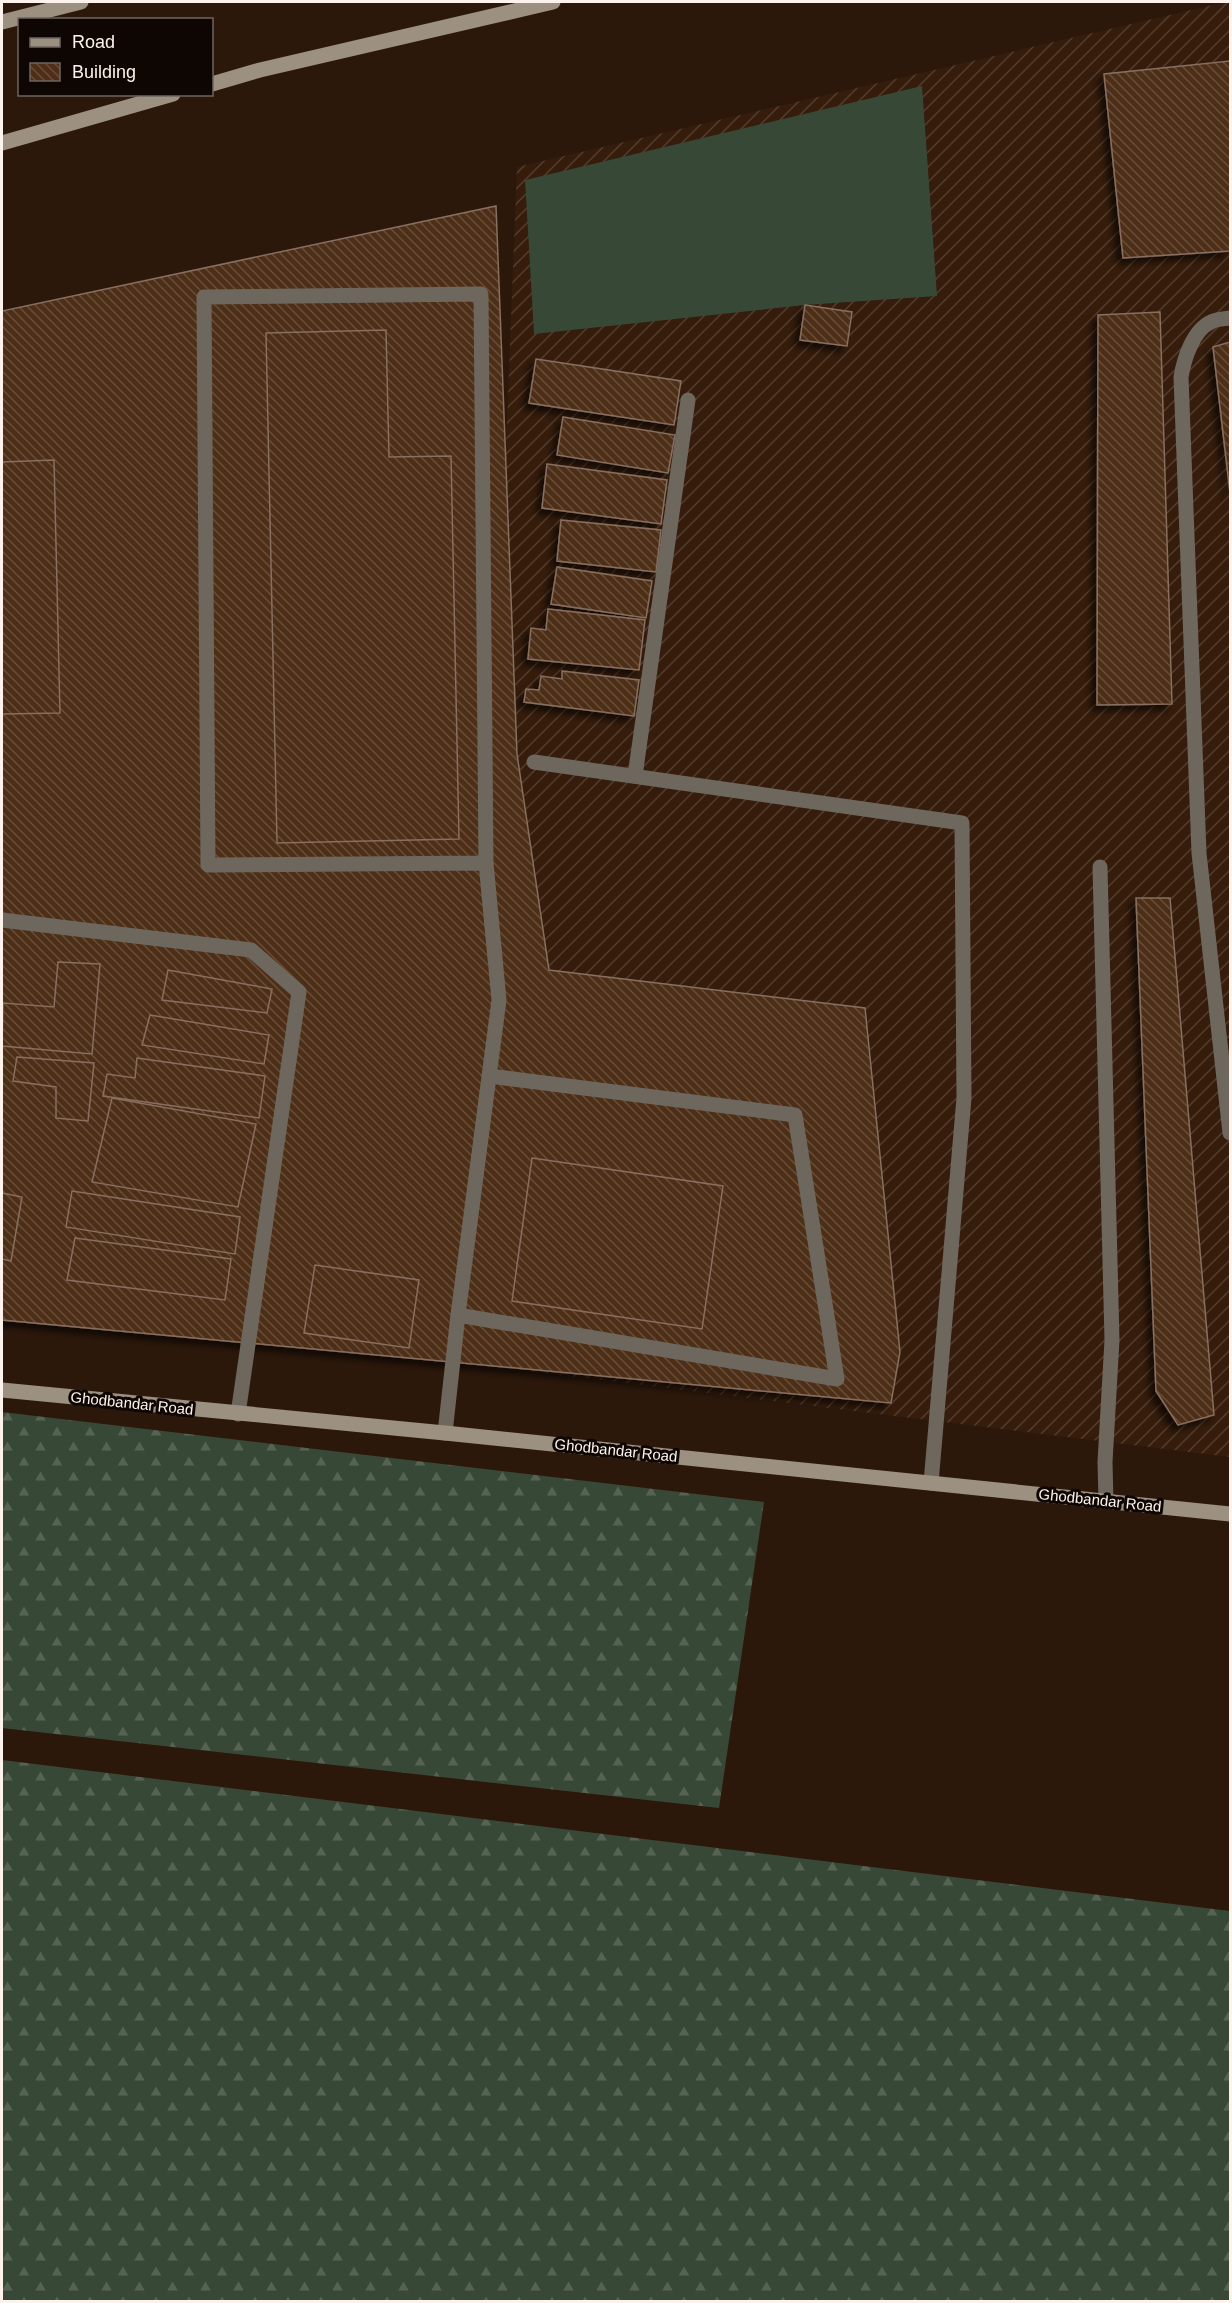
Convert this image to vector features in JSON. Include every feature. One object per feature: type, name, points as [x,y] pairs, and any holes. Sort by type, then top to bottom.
[{"type":"street","points":[[2,22],[81,2]]},
{"type":"street","points":[[213,84],[260,70],[554,2]]},
{"type":"street","points":[[2,142],[166,96]]},
{"type":"street","points":[[446,1433],[458,1315],[499,1000],[486,863],[481,294],[204,297],[208,865],[486,863]]},
{"type":"street","points":[[1230,318],[1209,322],[1193,340],[1184,357],[1181,377],[1199,853],[1230,1133]]},
{"type":"street","points":[[634,776],[688,400]]},
{"type":"street","points":[[534,762],[962,823],[964,1098],[931,1483]]},
{"type":"street","points":[[1100,867],[1112,1340],[1106,1501]]},
{"type":"street","points":[[2,920],[251,950],[299,992],[238,1414]]},
{"type":"street","points":[[458,1315],[837,1379],[795,1115],[489,1077]]},
{"type":"street","name":"Ghodbandar Road","points":[[2,1390],[446,1433],[1230,1514]]},
{"type":"shaded area","points":[[1230,2],[1230,1457],[470,1364],[517,167]]},
{"type":"green space","points":[[922,86],[937,296],[805,305],[534,334],[525,180]]},
{"type":"green space","points":[[2,1412],[764,1502],[719,1808],[2,1728]]},
{"type":"green space","points":[[2,1760],[1230,1911],[1230,2301],[2,2301]]},
{"type":"building","points":[[1230,61],[1230,251],[1123,258],[1104,74]]},
{"type":"building","points":[[496,206],[517,754],[549,970],[865,1008],[900,1352],[891,1403],[2,1320],[2,311]]},
{"type":"building","points":[[805,305],[852,312],[847,346],[800,340]]},
{"type":"building","points":[[1160,312],[1172,704],[1097,705],[1098,315]]},
{"type":"building","points":[[386,330],[389,457],[451,456],[459,839],[277,843],[266,333]]},
{"type":"building","points":[[1230,342],[1230,493],[1213,347]]},
{"type":"building","points":[[536,359],[681,381],[674,425],[529,403]]},
{"type":"building","points":[[563,417],[675,435],[668,473],[557,455]]},
{"type":"building","points":[[54,460],[60,713],[2,714],[2,462]]},
{"type":"building","points":[[547,464],[667,480],[661,524],[542,508]]},
{"type":"building","points":[[561,520],[661,530],[656,572],[557,561]]},
{"type":"building","points":[[557,567],[652,581],[646,618],[551,604]]},
{"type":"building","points":[[548,609],[645,620],[639,670],[528,659],[531,628],[546,630]]},
{"type":"building","points":[[562,671],[639,680],[634,716],[524,702],[526,689],[539,690],[541,676],[562,679]]},
{"type":"building","points":[[1136,898],[1170,898],[1214,1415],[1178,1425],[1156,1391]]},
{"type":"building","points":[[58,962],[100,964],[92,1054],[2,1046],[3,1003],[54,1007]]},
{"type":"building","points":[[168,970],[272,989],[267,1013],[162,1000]]},
{"type":"building","points":[[150,1015],[269,1035],[264,1064],[142,1045]]},
{"type":"building","points":[[17,1057],[94,1063],[88,1121],[56,1118],[56,1087],[13,1081]]},
{"type":"building","points":[[137,1058],[265,1076],[259,1118],[103,1096],[107,1074],[135,1078]]},
{"type":"building","points":[[112,1098],[256,1124],[238,1207],[92,1182]]},
{"type":"building","points":[[532,1158],[723,1186],[702,1329],[512,1301]]},
{"type":"building","points":[[72,1191],[240,1217],[235,1254],[66,1227]]},
{"type":"building","points":[[2,1193],[22,1197],[11,1261],[2,1259]]},
{"type":"building","points":[[75,1238],[231,1259],[225,1300],[67,1280]]},
{"type":"building","points":[[315,1265],[419,1280],[409,1348],[304,1333]]}]
